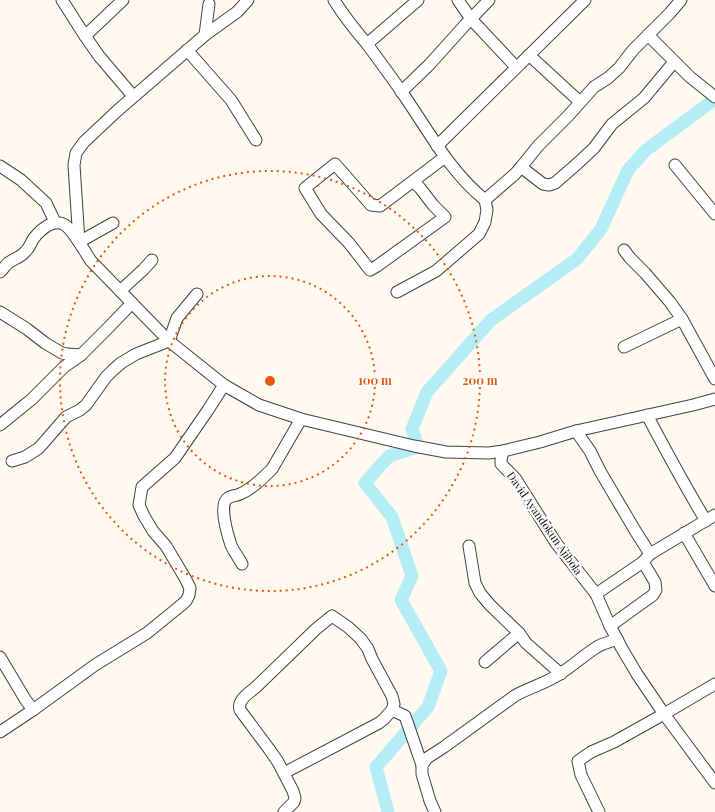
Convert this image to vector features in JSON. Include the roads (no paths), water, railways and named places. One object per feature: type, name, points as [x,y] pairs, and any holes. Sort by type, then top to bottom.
[{"type":"street","points":[[62,0],[85,36],[133,96]]},
{"type":"street","points":[[85,36],[123,0]]},
{"type":"street","points":[[79,242],[74,165],[76,153],[95,131],[133,96],[205,35],[238,12],[248,0]]},
{"type":"street","points":[[334,0],[351,26],[367,44],[401,92],[445,157],[476,193],[485,200],[487,210],[485,222],[479,234],[436,271],[397,292]]},
{"type":"street","points":[[367,44],[418,0]]},
{"type":"street","points":[[458,0],[471,19],[516,67]]},
{"type":"street","points":[[401,92],[429,65],[489,0]]},
{"type":"street","points":[[437,146],[585,0]]},
{"type":"street","points":[[485,200],[522,167],[538,146],[594,87],[608,78],[619,68],[633,50],[681,0]]},
{"type":"street","points":[[205,35],[209,4]]},
{"type":"street","points":[[648,35],[690,77],[715,97]]},
{"type":"street","points":[[188,50],[231,100],[256,140]]},
{"type":"street","points":[[529,55],[580,102]]},
{"type":"street","points":[[522,167],[542,184],[549,185],[555,183],[594,148],[612,124],[644,98],[674,62]]},
{"type":"street","points":[[418,182],[433,206],[445,217],[370,270],[349,243],[321,214],[305,188],[335,164],[371,205],[380,206],[418,182],[445,157]]},
{"type":"street","points":[[675,165],[715,214]]},
{"type":"street","points":[[0,166],[21,180],[46,204],[54,222]]},
{"type":"street","points":[[0,272],[9,263],[25,253],[33,239],[49,224],[54,222],[62,223],[67,226],[91,261],[169,341],[224,385],[259,405],[301,419],[414,446],[446,452],[503,451],[576,431],[714,402]]},
{"type":"street","points":[[79,242],[113,224]]},
{"type":"street","points":[[624,250],[670,302],[682,319],[715,379]]},
{"type":"street","points":[[120,291],[152,260]]},
{"type":"street","points":[[12,461],[25,457],[39,448],[66,417],[80,410],[86,405],[106,377],[121,363],[136,354],[169,341],[177,318],[197,294]]},
{"type":"street","points":[[0,425],[32,399],[64,367],[81,355],[132,303]]},
{"type":"street","points":[[0,312],[62,353],[81,355]]},
{"type":"street","points":[[624,347],[682,319]]},
{"type":"street","points":[[0,732],[95,665],[146,633],[186,600],[189,595],[190,588],[166,546],[153,531],[139,505],[142,487],[175,458],[224,385]]},
{"type":"street","points":[[647,415],[676,470],[711,518],[684,533],[596,594],[610,626],[636,674],[715,783]]},
{"type":"street","points":[[242,564],[232,547],[225,526],[224,516],[226,500],[252,487],[272,469],[301,419]]},
{"type":"street","points":[[576,431],[590,451],[636,532],[655,582],[656,590],[653,595],[610,626]]},
{"type":"street","name":"David Ayandokun Ajibola","points":[[503,451],[501,464],[515,478],[556,543],[596,594]]},
{"type":"street","points":[[684,533],[715,586]]},
{"type":"street","points":[[469,546],[475,583],[480,593],[490,605],[519,633],[526,643],[561,674]]},
{"type":"street","points":[[284,773],[384,720],[392,710],[394,704],[392,696],[368,649],[361,639],[348,627],[332,616],[316,629],[246,695],[240,702],[239,706],[243,714],[270,749],[293,791],[295,798],[294,802],[284,812]]},
{"type":"street","points":[[485,662],[519,633]]},
{"type":"street","points":[[422,765],[427,758],[444,748],[510,699],[526,689],[544,683],[561,674],[598,646],[617,639]]},
{"type":"street","points":[[0,657],[24,699],[33,710]]},
{"type":"street","points":[[599,812],[581,775],[578,761],[591,752],[614,742],[715,684]]},
{"type":"street","points":[[392,710],[405,716],[422,765],[424,783],[435,812]]},
{"type":"waterway","points":[[388,812],[376,767],[428,707],[441,671],[401,600],[412,576],[392,517],[365,483],[389,456],[418,447],[412,429],[427,392],[491,320],[577,259],[601,229],[628,170],[646,150],[715,99]]}]
